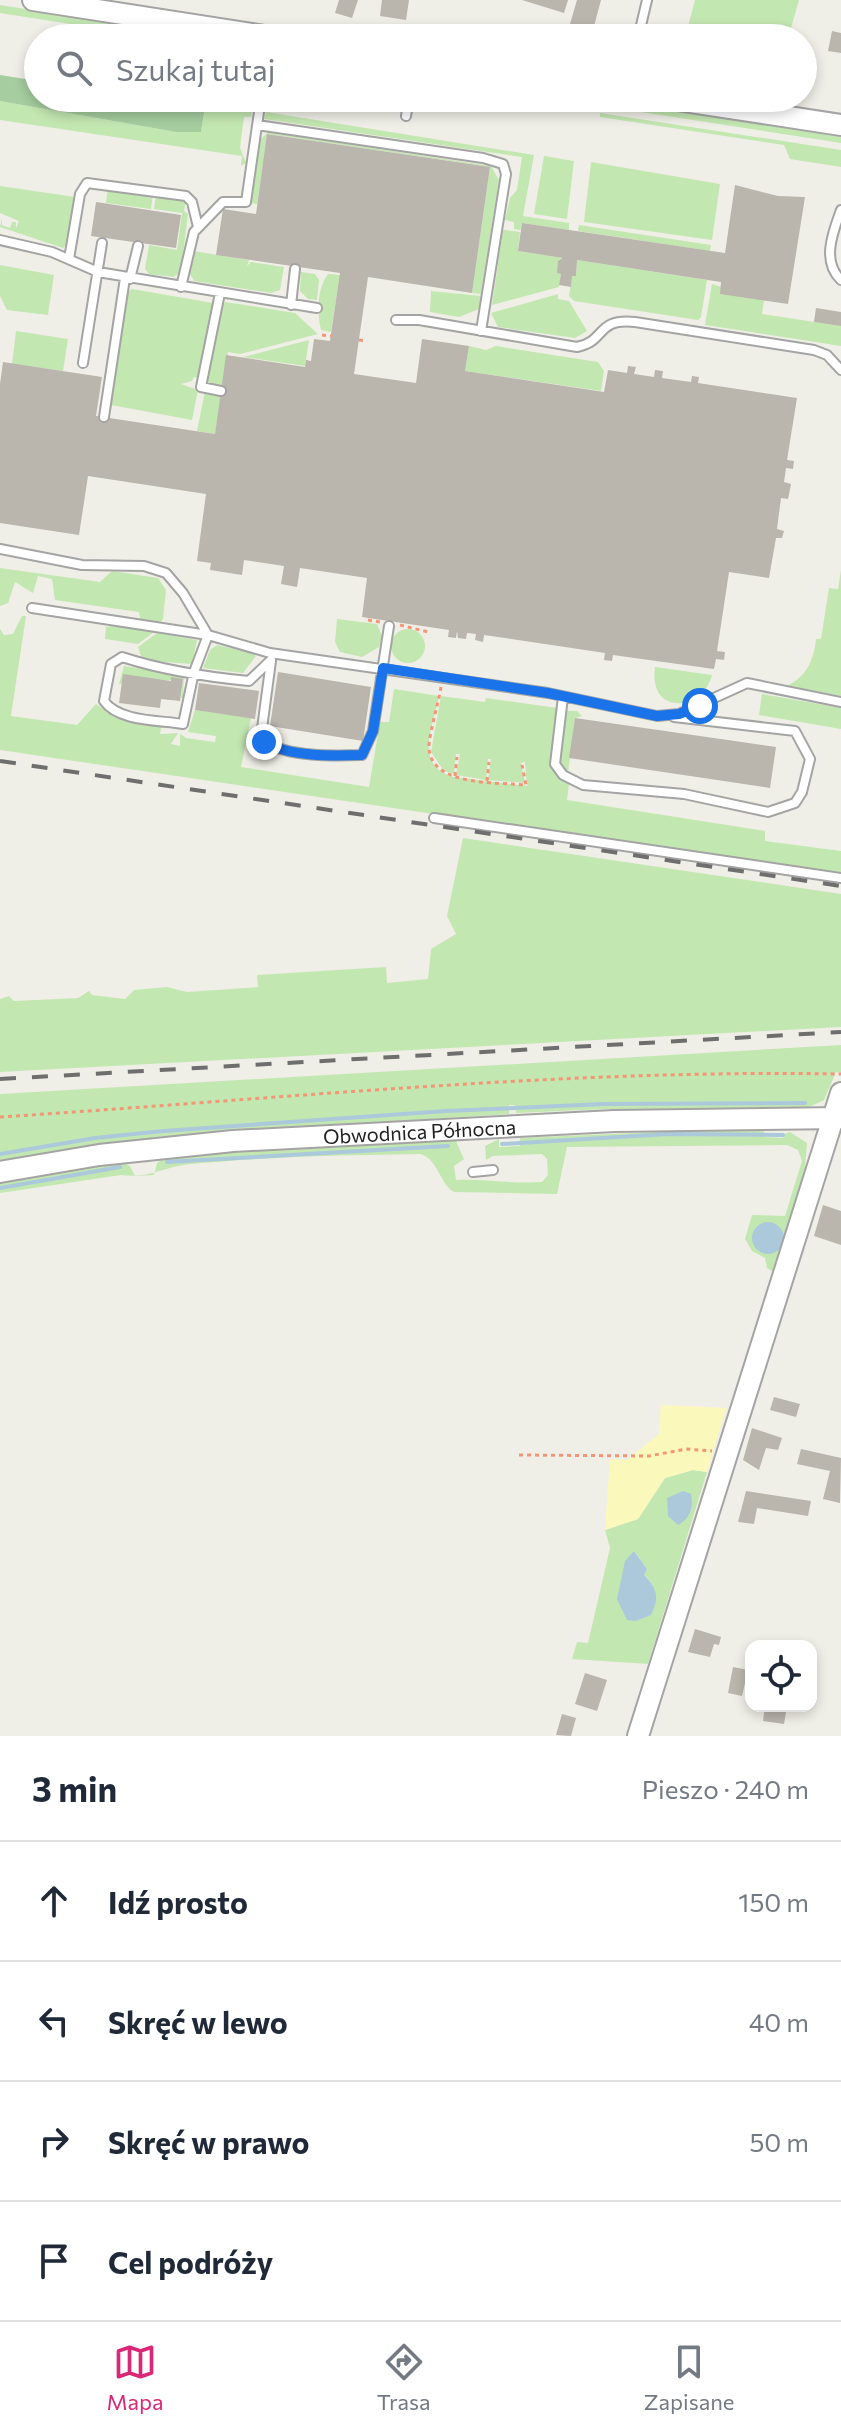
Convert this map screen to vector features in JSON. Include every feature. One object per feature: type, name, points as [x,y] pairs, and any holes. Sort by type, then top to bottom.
[{"type":"street","points":[[41,1],[187,24]]},
{"type":"street","points":[[756,112],[841,125]]},
{"type":"street","points":[[638,1736],[837,1118],[841,1093]]},
{"type":"street","name":"Obwodnica Północna","points":[[0,1172],[99,1155],[247,1140],[614,1121],[837,1118]]},
{"type":"lane","points":[[641,24],[647,0]]},
{"type":"lane","points":[[181,287],[188,247],[198,227],[223,202],[246,202],[259,112]]},
{"type":"lane","points":[[406,116],[407,112]]},
{"type":"lane","points":[[257,125],[483,158],[503,164],[506,174],[481,331]]},
{"type":"lane","points":[[69,259],[81,188],[87,183],[186,196],[192,202],[198,227]]},
{"type":"lane","points":[[841,210],[829,252],[833,272],[841,280]]},
{"type":"lane","points":[[0,240],[69,259],[98,272],[317,308]]},
{"type":"lane","points":[[83,363],[102,243]]},
{"type":"lane","points":[[104,417],[128,278],[138,246]]},
{"type":"lane","points":[[291,305],[295,269]]},
{"type":"lane","points":[[220,293],[201,387],[221,391]]},
{"type":"lane","points":[[396,320],[419,320],[577,347],[594,340],[607,324],[617,320],[635,322],[814,350],[827,355],[841,370]]},
{"type":"lane","points":[[0,549],[82,565],[144,566],[166,573],[183,593],[208,635]]},
{"type":"lane","points":[[32,608],[208,635],[270,656],[443,677],[563,697],[657,716],[795,731],[810,759],[802,792],[795,803],[768,812],[684,794],[583,785],[570,780],[555,764],[563,697]]},
{"type":"lane","points":[[270,656],[261,736],[264,742],[286,750],[362,755],[367,749],[389,626]]},
{"type":"lane","points":[[208,635],[194,672],[183,724],[115,712],[104,701],[111,664],[118,658],[194,672],[249,681],[270,656]]},
{"type":"lane","points":[[657,716],[679,714],[747,683],[841,702]]},
{"type":"lane","points":[[434,818],[841,878]]},
{"type":"lane","points":[[473,1172],[493,1170]]},
{"type":"path","points":[[322,335],[331,336]]},
{"type":"path","points":[[359,340],[367,341]]},
{"type":"path","points":[[443,677],[429,751],[439,768],[455,776],[526,785],[522,765]]},
{"type":"path","points":[[455,776],[457,757]]},
{"type":"path","points":[[487,781],[489,762]]},
{"type":"path","points":[[0,1117],[513,1083],[793,1071],[841,1074]]},
{"type":"path","points":[[519,1455],[649,1456],[686,1449],[714,1451],[727,1457]]},
{"type":"green space","points":[[695,0],[799,0],[792,24],[689,24]]},
{"type":"green space","points":[[0,5],[121,24],[70,24],[0,13]]},
{"type":"green space","points":[[0,75],[24,79],[24,105],[0,101]]},
{"type":"green space","points":[[0,101],[24,105],[24,112],[62,112],[176,132],[201,132],[204,112],[252,112],[251,117],[244,117],[240,148],[246,163],[241,166],[242,156],[0,120]]},
{"type":"green space","points":[[62,112],[204,112],[201,132],[176,132]]},
{"type":"green space","points":[[266,112],[534,155],[523,216],[569,223],[569,230],[522,223],[521,230],[514,229],[514,222],[505,220],[510,198],[517,190],[522,157],[264,119]]},
{"type":"green space","points":[[641,112],[687,112],[841,136],[841,143]]},
{"type":"green space","points":[[600,113],[841,150],[841,167],[790,159],[784,145],[600,117]]},
{"type":"green space","points":[[268,132],[491,166],[499,180],[481,294],[472,293],[490,167],[268,134],[257,204],[251,203],[261,139]]},
{"type":"green space","points":[[544,156],[574,161],[567,219],[534,214]]},
{"type":"green space","points":[[591,162],[720,184],[712,240],[584,222]]},
{"type":"green space","points":[[0,186],[75,197],[66,245],[63,248],[0,227],[2,218],[2,225],[10,228],[12,222],[16,222],[16,228],[19,221],[0,213]]},
{"type":"green space","points":[[108,187],[153,193],[151,209],[106,203]]},
{"type":"green space","points":[[156,194],[186,201],[184,211],[188,214],[181,271],[174,277],[149,274],[145,269],[149,245],[177,250],[182,213],[154,209]]},
{"type":"green space","points":[[579,225],[711,245],[710,251],[578,231]]},
{"type":"green space","points":[[503,230],[520,232],[518,251],[563,258],[557,273],[561,274],[559,287],[492,305]]},
{"type":"green space","points":[[193,251],[249,260],[247,266],[251,262],[284,267],[280,290],[271,293],[194,281],[189,272]]},
{"type":"green space","points":[[577,260],[707,280],[701,317],[698,320],[574,301],[569,296],[572,276],[576,276]]},
{"type":"green space","points":[[0,265],[54,275],[48,315],[7,310],[0,296]]},
{"type":"green space","points":[[301,272],[315,274],[319,280],[317,300],[308,299],[300,291]]},
{"type":"green space","points":[[328,274],[340,275],[331,332],[321,330],[319,316],[320,293]]},
{"type":"green space","points":[[712,284],[764,300],[762,314],[841,326],[841,346],[705,325]]},
{"type":"green space","points":[[132,289],[213,303],[200,378],[194,377],[192,381],[181,384],[198,390],[192,420],[111,405],[128,292]]},
{"type":"green space","points":[[431,291],[481,296],[479,309],[459,317],[430,312]]},
{"type":"green space","points":[[558,294],[558,299],[569,301],[587,331],[575,338],[498,327],[491,313]]},
{"type":"green space","points":[[225,302],[295,313],[318,334],[240,354],[228,352],[222,387],[206,385],[220,310]]},
{"type":"green space","points":[[16,331],[68,339],[63,371],[12,364]]},
{"type":"green space","points":[[309,340],[305,366],[243,357]]},
{"type":"green space","points":[[469,346],[486,350],[496,346],[598,362],[604,371],[601,391],[465,371]]},
{"type":"green space","points":[[205,391],[221,394],[215,434],[197,431]]},
{"type":"green space","points":[[0,568],[100,582],[112,571],[158,578],[166,590],[163,619],[158,625],[141,623],[139,612],[55,600],[52,579],[38,576],[33,593],[15,582],[8,603],[0,606]]},
{"type":"green space","points":[[841,570],[841,696],[786,686],[804,673],[811,661],[816,639],[821,639],[829,588],[838,589]]},
{"type":"green space","points":[[22,616],[26,616],[11,716],[77,725],[96,704],[115,717],[178,727],[161,728],[160,734],[178,733],[171,744],[180,746],[180,734],[186,738],[215,742],[216,736],[188,732],[195,710],[251,718],[241,767],[369,787],[380,722],[389,722],[394,689],[439,696],[430,732],[429,754],[433,764],[441,771],[454,777],[527,786],[525,762],[521,763],[525,783],[488,780],[491,759],[488,759],[486,780],[456,775],[460,754],[456,754],[454,774],[444,771],[431,752],[441,696],[485,702],[486,698],[557,708],[551,766],[569,784],[567,800],[765,831],[765,841],[841,851],[841,874],[0,750],[0,629],[4,635],[13,634]]},
{"type":"green space","points":[[337,619],[377,624],[382,636],[379,647],[362,657],[340,652],[335,642]]},
{"type":"green space","points":[[106,627],[154,632],[138,644],[105,639]]},
{"type":"green space","points":[[408,629],[420,634],[425,646],[420,658],[408,663],[396,658],[391,646],[396,634]]},
{"type":"green space","points":[[157,633],[197,640],[192,664],[150,661],[141,656],[138,647]]},
{"type":"green space","points":[[217,645],[256,656],[243,673],[203,668],[210,650]]},
{"type":"green space","points":[[124,666],[184,675],[183,698],[183,679],[119,684]]},
{"type":"green space","points":[[655,667],[712,675],[699,696],[678,703],[660,695],[655,683]]},
{"type":"green space","points":[[762,694],[841,708],[841,729],[759,715]]},
{"type":"green space","points":[[565,711],[577,711],[582,716],[575,718],[568,773],[560,766]]},
{"type":"green space","points":[[463,838],[841,894],[841,1027],[0,1072],[0,999],[9,996],[14,1001],[78,998],[89,991],[92,995],[125,999],[134,990],[167,987],[187,992],[258,987],[257,975],[386,967],[387,983],[428,979],[431,949],[456,934],[447,916]]},
{"type":"green space","points":[[841,1045],[841,1073],[836,1072],[824,1100],[805,1109],[607,1109],[516,1113],[515,1105],[509,1105],[509,1114],[165,1136],[0,1162],[0,1094]]},
{"type":"green space","points":[[723,1129],[787,1131],[764,1131],[763,1137],[783,1138],[790,1132],[807,1143],[804,1180],[777,1274],[767,1268],[765,1258],[752,1251],[745,1239],[752,1215],[785,1216],[802,1161],[798,1150],[787,1145],[567,1147],[557,1194],[454,1192],[432,1162],[421,1154],[242,1160],[190,1164],[155,1172],[157,1163],[166,1157],[447,1139],[456,1141],[464,1159],[454,1166],[456,1180],[542,1182],[548,1175],[547,1159],[542,1154],[493,1156],[486,1160],[485,1146],[499,1139],[499,1147],[520,1146],[520,1138]],"holes":[[[779,1226],[784,1235],[782,1244],[772,1253],[759,1250],[753,1242],[754,1231]]]},
{"type":"green space","points":[[121,1162],[130,1166],[135,1176],[121,1175],[0,1193],[0,1183]]},
{"type":"green space","points":[[693,1470],[707,1472],[648,1664],[572,1659],[577,1642],[588,1643],[610,1548],[605,1530],[638,1519],[665,1478]],"holes":[[[634,1551],[647,1569],[643,1574],[654,1588],[655,1603],[650,1615],[636,1621],[624,1585],[624,1568]]]},
{"type":"sand","points":[[661,1405],[726,1408],[707,1472],[693,1470],[665,1478],[638,1519],[605,1530],[610,1459],[627,1460],[659,1434]]},
{"type":"water","points":[[768,1222],[779,1227],[784,1238],[779,1249],[768,1254],[757,1249],[752,1238],[757,1227]]},
{"type":"water","points":[[683,1491],[691,1494],[692,1503],[688,1516],[678,1525],[668,1516],[667,1498]]},
{"type":"water","points":[[634,1551],[647,1569],[644,1575],[652,1584],[656,1598],[651,1615],[636,1621],[627,1620],[617,1599],[625,1561]]},
{"type":"building","points":[[339,0],[358,0],[352,18],[335,13]]},
{"type":"building","points":[[382,0],[409,0],[406,20],[380,16]]},
{"type":"building","points":[[522,0],[568,0],[564,13]]},
{"type":"building","points":[[577,0],[601,0],[595,24],[570,24]]},
{"type":"building","points":[[832,31],[841,33],[841,53],[828,51]]},
{"type":"building","points":[[267,134],[490,167],[472,293],[368,277],[354,374],[416,383],[422,339],[469,346],[465,371],[604,392],[608,370],[627,373],[628,366],[636,367],[634,374],[654,377],[655,370],[663,371],[662,378],[691,382],[692,376],[699,377],[698,383],[797,398],[787,460],[794,461],[793,469],[786,468],[784,482],[791,484],[788,499],[781,498],[777,529],[784,531],[782,538],[776,538],[769,578],[729,572],[717,651],[725,652],[724,660],[716,659],[714,669],[613,655],[612,661],[604,660],[605,653],[484,635],[483,642],[475,640],[476,634],[467,633],[466,639],[458,638],[457,631],[456,638],[448,637],[449,630],[362,617],[367,578],[300,568],[297,587],[281,584],[284,566],[244,560],[242,575],[210,570],[211,563],[197,561],[206,494],[88,476],[79,535],[0,523],[0,384],[3,362],[102,377],[96,416],[215,434],[226,355],[305,367],[306,360],[311,361],[314,339],[330,341],[340,273],[216,255],[223,209],[256,214]]},
{"type":"building","points":[[735,185],[778,196],[805,197],[788,304],[720,294],[721,282],[577,260],[576,276],[572,276],[571,287],[559,285],[561,274],[557,273],[558,261],[563,258],[518,251],[522,223],[725,253]]},
{"type":"building","points":[[96,202],[181,215],[176,248],[91,236]]},
{"type":"building","points":[[816,308],[841,312],[841,326],[814,322]]},
{"type":"building","points":[[278,672],[371,687],[363,741],[270,726]]},
{"type":"building","points":[[123,674],[171,681],[171,677],[183,679],[180,701],[161,699],[160,708],[119,703]]},
{"type":"building","points":[[199,683],[259,691],[255,719],[195,710]]},
{"type":"building","points":[[575,718],[776,747],[770,788],[569,758]]},
{"type":"building","points":[[823,1205],[841,1211],[841,1245],[814,1236]]},
{"type":"building","points":[[774,1397],[800,1404],[796,1417],[770,1410]]},
{"type":"building","points":[[752,1428],[782,1438],[778,1450],[766,1448],[759,1470],[743,1460]]},
{"type":"building","points":[[801,1449],[841,1458],[840,1503],[823,1499],[830,1471],[797,1464]]},
{"type":"building","points":[[746,1491],[811,1501],[808,1516],[757,1508],[754,1524],[738,1522]]},
{"type":"building","points":[[695,1629],[721,1637],[719,1645],[714,1644],[710,1657],[688,1652]]},
{"type":"building","points":[[733,1667],[745,1669],[742,1696],[728,1693]]},
{"type":"building","points":[[585,1673],[607,1680],[597,1711],[575,1704]]},
{"type":"building","points":[[764,1712],[786,1712],[784,1724],[763,1721]]},
{"type":"building","points":[[562,1714],[576,1718],[571,1736],[556,1735]]},
{"type":"waterway","points":[[0,1154],[95,1138],[163,1131],[446,1111],[603,1104],[805,1103]]},
{"type":"waterway","points":[[502,1144],[668,1134],[783,1135]]},
{"type":"waterway","points":[[167,1162],[448,1146]]},
{"type":"waterway","points":[[0,1188],[120,1167]]},
{"type":"railway","points":[[0,761],[841,886]]},
{"type":"railway","points":[[0,1079],[841,1032]]},
{"type":"route","points":[[264,742],[286,750],[362,755],[373,731],[383,668],[548,693],[657,716],[679,714],[700,706]]}]
